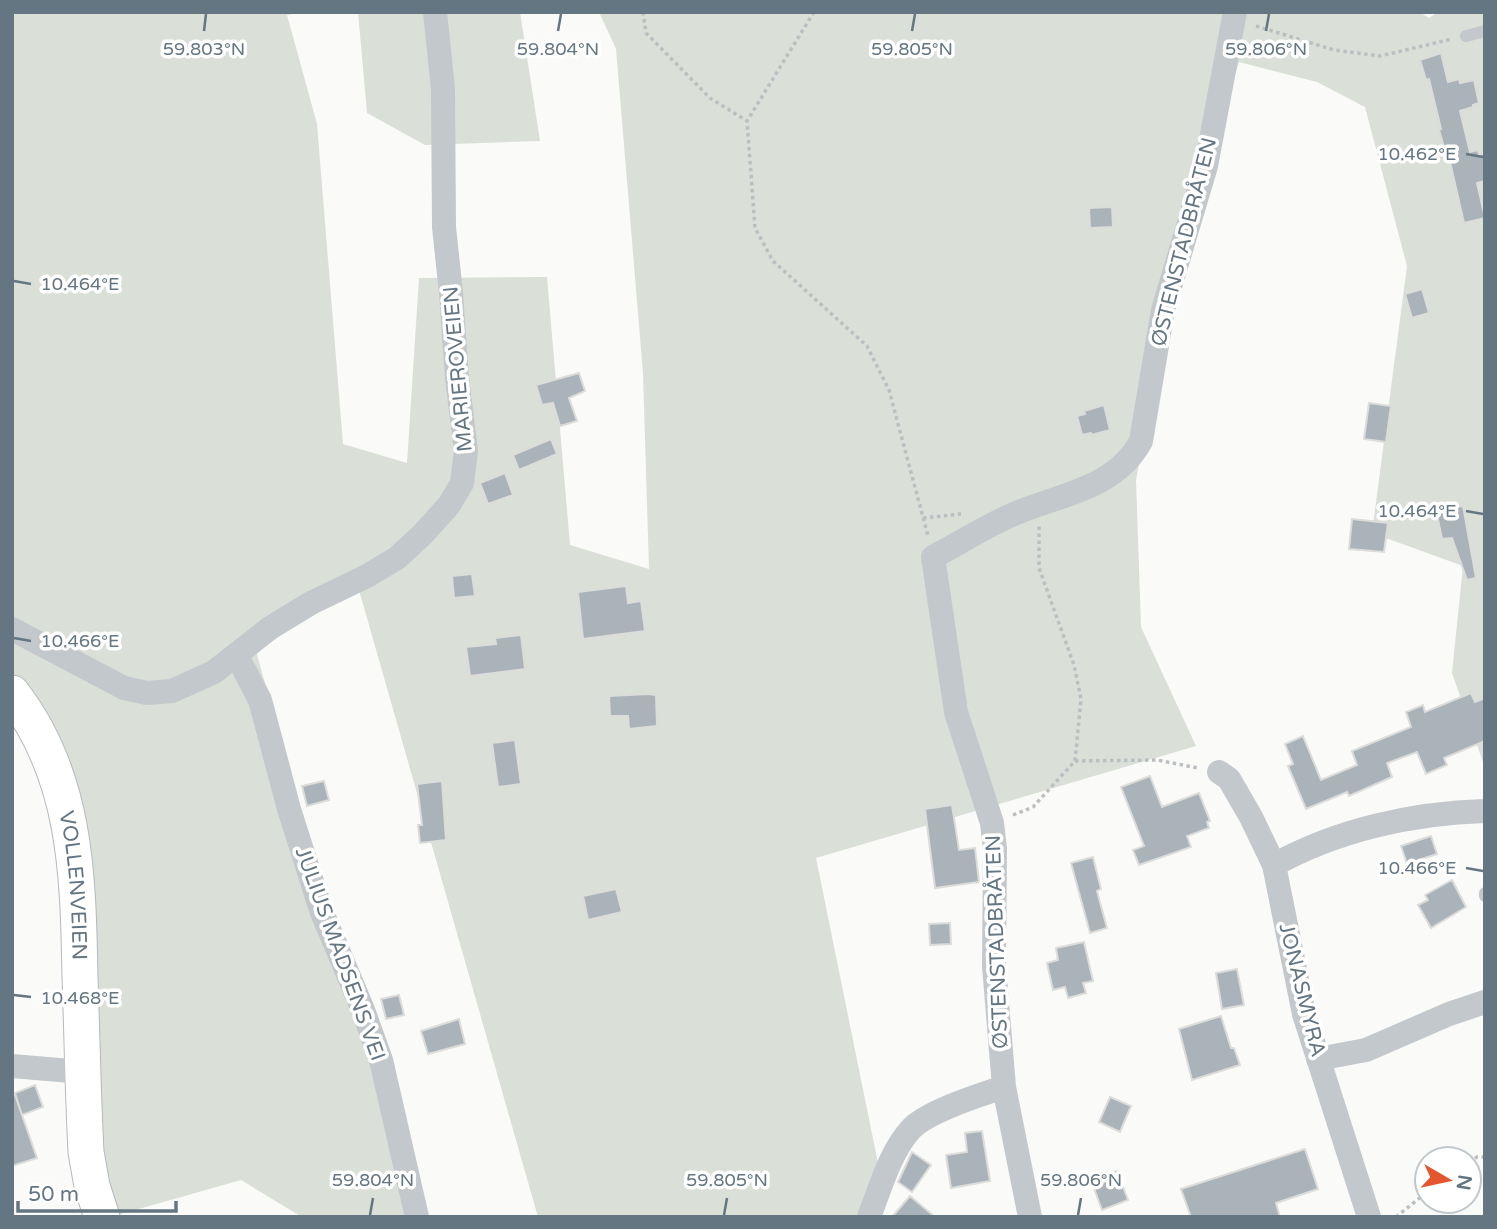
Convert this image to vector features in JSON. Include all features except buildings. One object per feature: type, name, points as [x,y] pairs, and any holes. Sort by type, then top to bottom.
[{"type":"main road","name":"VOLLENVEIEN","points":[[12,693],[34,725],[52,765],[73,842],[79,923],[86,1152],[92,1186],[102,1217]]},
{"type":"street","name":"MARIEROVEIEN","points":[[12,628],[124,688],[147,693],[172,691],[196,682],[237,656],[270,628],[311,603],[397,558],[440,517],[458,491],[464,473],[466,451],[444,227],[443,89],[435,12]]},
{"type":"street","name":"ØSTENSTADBRÅTEN","points":[[1030,1217],[1004,1087],[994,966],[995,849],[992,823],[956,712],[933,557],[1002,520],[1097,485],[1132,458],[1141,441],[1163,310],[1206,166],[1234,16]]},
{"type":"street","name":"JULIUS MADSENS VEI","points":[[237,656],[260,700],[293,822],[321,910],[381,1060],[417,1217]]},
{"type":"street","name":"JONASMYRA","points":[[1219,772],[1229,779],[1274,865],[1304,1014],[1329,1099],[1369,1217]]},
{"type":"street","points":[[1274,865],[1329,842],[1398,820],[1433,813],[1485,811]]},
{"type":"street","points":[[1318,1059],[1366,1050],[1449,1014],[1485,1002]]},
{"type":"street","points":[[12,1066],[83,1072]]},
{"type":"street","points":[[869,1217],[888,1166],[912,1128],[948,1107],[1004,1087]]},
{"type":"lane","points":[[1466,36],[1485,31]]},
{"type":"path","points":[[643,12],[646,33],[710,98],[747,121]]},
{"type":"path","points":[[814,12],[747,121],[755,228],[773,261],[867,346],[889,390],[933,557]]},
{"type":"path","points":[[1234,16],[1334,50],[1380,56],[1466,36]]},
{"type":"path","points":[[992,823],[1033,807],[1075,761],[1081,699],[1074,665],[1039,568],[1040,504]]},
{"type":"path","points":[[1075,761],[1157,760],[1219,772]]},
{"type":"path","points":[[1396,1217],[1413,1203]]},
{"type":"shaded area","points":[[12,12],[302,12],[287,15],[317,124],[343,444],[407,463],[419,278],[547,277],[570,545],[649,569],[643,373],[616,49],[599,12],[1419,12],[1429,18],[1438,12],[1485,12],[1485,768],[1452,673],[1463,566],[1372,533],[1407,266],[1365,107],[1317,82],[1239,62],[1171,284],[1136,480],[1141,627],[1196,746],[816,858],[880,1173],[864,1217],[538,1217],[357,583],[256,651],[333,927],[422,1217],[302,1217],[241,1180],[114,1216],[97,1151],[47,728],[12,672]]},
{"type":"shaded area","points":[[358,12],[520,12],[540,141],[425,145],[367,113]]}]
